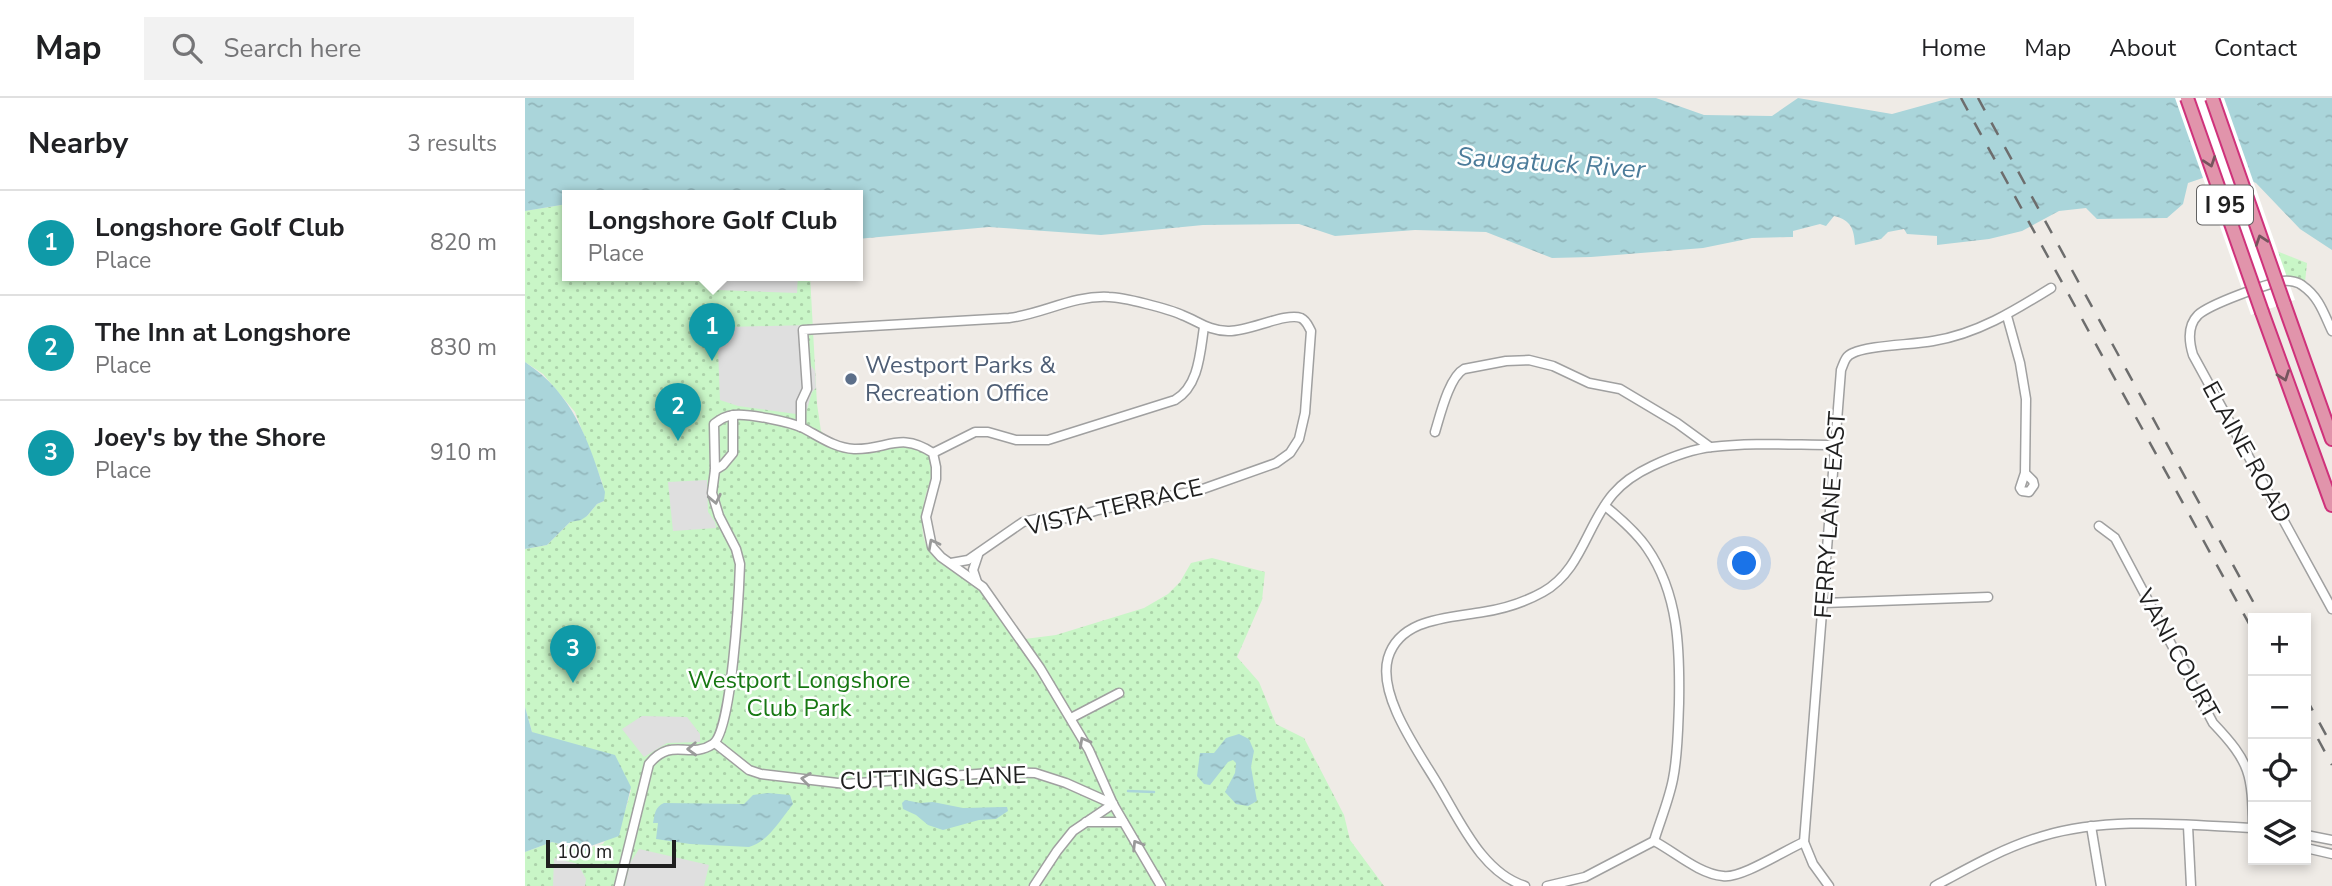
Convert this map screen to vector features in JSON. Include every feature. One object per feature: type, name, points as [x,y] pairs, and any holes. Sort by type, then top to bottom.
[{"type":"highway","name":"I 95","points":[[2187,98],[2332,505]]},
{"type":"highway","name":"I 95","points":[[2212,98],[2332,439]]},
{"type":"street","name":"ELAINE ROAD","points":[[2332,331],[2318,300],[2302,284],[2286,280],[2220,303],[2197,315],[2190,328],[2189,343],[2193,355],[2332,610]]},
{"type":"street","name":"FERRY LANE EAST","points":[[1804,842],[1841,370],[1845,359],[1852,353],[1870,348],[1937,341],[1965,333],[2007,316],[2051,288]]},
{"type":"street","points":[[801,427],[801,402],[807,389],[803,330],[1009,318],[1024,316],[1076,299],[1110,297],[1182,314],[1204,327],[1193,381],[1183,395],[1175,400],[1048,440],[1016,440],[988,432],[975,432],[933,453]]},
{"type":"street","points":[[2007,316],[2020,363],[2026,399],[2025,472]]},
{"type":"street","name":"VISTA TERRACE","points":[[951,563],[968,560],[1023,522],[1073,518],[1098,510],[1200,490],[1276,463],[1290,453],[1299,439],[1305,413],[1311,331],[1306,322],[1299,317],[1284,318],[1249,329],[1227,331],[1204,327]]},
{"type":"street","points":[[1436,432],[1441,409],[1458,373],[1506,361],[1533,360],[1589,383],[1620,389],[1678,423],[1710,447]]},
{"type":"street","points":[[715,470],[733,453],[733,415]]},
{"type":"street","points":[[619,886],[649,764],[658,753],[669,749],[694,750],[715,743],[722,732],[728,698],[740,565],[736,549],[714,502],[714,424],[723,417],[733,415],[801,427],[819,438],[853,449],[908,442],[933,453]]},
{"type":"street","points":[[1525,886],[1512,882],[1489,862],[1466,832],[1406,730],[1391,698],[1386,679],[1388,657],[1399,638],[1417,626],[1441,618],[1486,612],[1544,591],[1563,577],[1576,559],[1612,495],[1629,478],[1652,466],[1710,447],[1835,445]]},
{"type":"street","points":[[933,453],[936,479],[929,497],[926,517],[927,534],[932,547],[941,557],[983,587],[1040,668],[1089,750],[1113,804],[1161,886]]},
{"type":"street","points":[[1548,886],[1585,877],[1654,841],[1673,781],[1678,744],[1680,656],[1677,626],[1666,587],[1648,549],[1627,525],[1605,506]]},
{"type":"street","name":"VANI COURT","points":[[2099,526],[2115,538],[2213,723],[2244,759],[2250,776],[2252,802]]},
{"type":"street","points":[[977,582],[973,570],[980,552]]},
{"type":"street","points":[[1823,603],[1987,597]]},
{"type":"street","points":[[1071,718],[1119,694]]},
{"type":"street","name":"CUTTINGS LANE","points":[[715,743],[749,769],[761,774],[846,784],[1003,772],[1035,774],[1066,783],[1113,804]]},
{"type":"street","points":[[1034,886],[1073,831],[1113,804]]},
{"type":"street","points":[[1086,822],[1123,822]]},
{"type":"street","points":[[2188,825],[2191,886]]},
{"type":"street","points":[[1935,886],[2021,843],[2091,826],[2248,828]]},
{"type":"street","points":[[2091,826],[2101,886]]},
{"type":"street","points":[[2311,836],[2332,840]]},
{"type":"street","points":[[1654,841],[1708,872],[1724,877],[1739,874],[1804,842],[1813,864],[1829,886]]},
{"type":"street","points":[[2311,849],[2332,854]]},
{"type":"green space","name":"Westport Longshore Club Park","points":[[562,205],[562,281],[810,281],[821,431],[844,451],[912,446],[926,451],[932,463],[932,470],[923,511],[922,525],[926,544],[939,562],[973,584],[984,595],[1017,640],[1056,635],[1144,608],[1168,594],[1180,582],[1191,563],[1212,558],[1265,572],[1262,600],[1237,657],[1259,682],[1276,724],[1304,738],[1344,815],[1350,840],[1384,886],[525,886],[525,852],[552,842],[587,851],[588,848],[603,844],[626,808],[631,790],[532,732],[525,707],[525,549],[547,545],[570,522],[587,516],[597,504],[604,501],[602,482],[575,412],[543,374],[525,362],[525,211]]},
{"type":"green space","points":[[2274,250],[2307,263],[2304,292],[2295,287],[2277,284]]},
{"type":"shaded area","points":[[710,281],[798,281],[797,293],[717,290]]},
{"type":"shaded area","points":[[727,321],[728,327],[808,325],[809,363],[815,371],[816,388],[812,392],[806,413],[738,406],[720,400],[717,322]]},
{"type":"shaded area","points":[[707,480],[708,512],[716,528],[673,531],[668,482]]},
{"type":"shaded area","points":[[642,716],[687,717],[700,734],[700,742],[667,743],[644,757],[622,729]]},
{"type":"shaded area","points":[[639,849],[709,865],[704,886],[625,886],[630,863]]},
{"type":"shaded area","points":[[554,858],[578,864],[586,879],[585,886],[553,886]]},
{"type":"water","name":"Saugatuck River","points":[[525,98],[1656,98],[1704,115],[1772,116],[1798,98],[1892,114],[1950,98],[2332,98],[2332,250],[2300,229],[2256,183],[2226,170],[2188,183],[2183,204],[2167,218],[2097,219],[2086,208],[2059,211],[2022,231],[1989,239],[1937,245],[1937,236],[1907,234],[1904,229],[1888,232],[1881,239],[1855,245],[1850,226],[1834,216],[1826,226],[1820,224],[1793,231],[1793,237],[1752,238],[1703,248],[1552,258],[1486,232],[1415,230],[1335,236],[1299,224],[1203,225],[1101,235],[989,227],[863,238],[863,190],[562,190],[562,205],[525,211]]},
{"type":"water","points":[[525,362],[555,388],[577,419],[605,492],[604,501],[597,504],[581,520],[570,522],[547,545],[525,549]]},
{"type":"water","points":[[525,707],[532,732],[615,755],[631,787],[619,836],[588,847],[587,851],[552,842],[525,852]]},
{"type":"water","points":[[1239,734],[1249,739],[1254,751],[1251,767],[1257,801],[1248,806],[1236,804],[1225,792],[1235,773],[1236,763],[1233,760],[1228,762],[1210,785],[1204,784],[1197,776],[1200,753],[1214,753],[1226,738]]},
{"type":"water","points":[[753,795],[790,795],[793,804],[774,829],[749,847],[656,839],[658,823],[653,823],[654,816],[657,808],[664,803],[744,804]]},
{"type":"water","points":[[905,800],[963,808],[1007,807],[1008,811],[996,819],[979,820],[943,830],[928,825],[903,809],[902,803]]},
{"type":"pier","points":[[2175,98],[2224,98],[2295,300],[2251,315]]},
{"type":"waterway","points":[[1128,791],[1154,792]]},
{"type":"railway","points":[[1961,98],[2248,622]]},
{"type":"railway","points":[[1978,98],[2259,613]]},
{"type":"railway","points":[[2311,707],[2332,746]]},
{"type":"railway","points":[[2318,739],[2332,765]]},
{"type":"place","name":"Longshore Golf Club","points":[[712,361]]},
{"type":"place","name":"Westport Parks & Recreation Office","points":[[851,379]]},
{"type":"place","name":"The Inn at Longshore","points":[[678,441]]},
{"type":"place","name":"Joey's by the Shore","points":[[573,683]]}]
